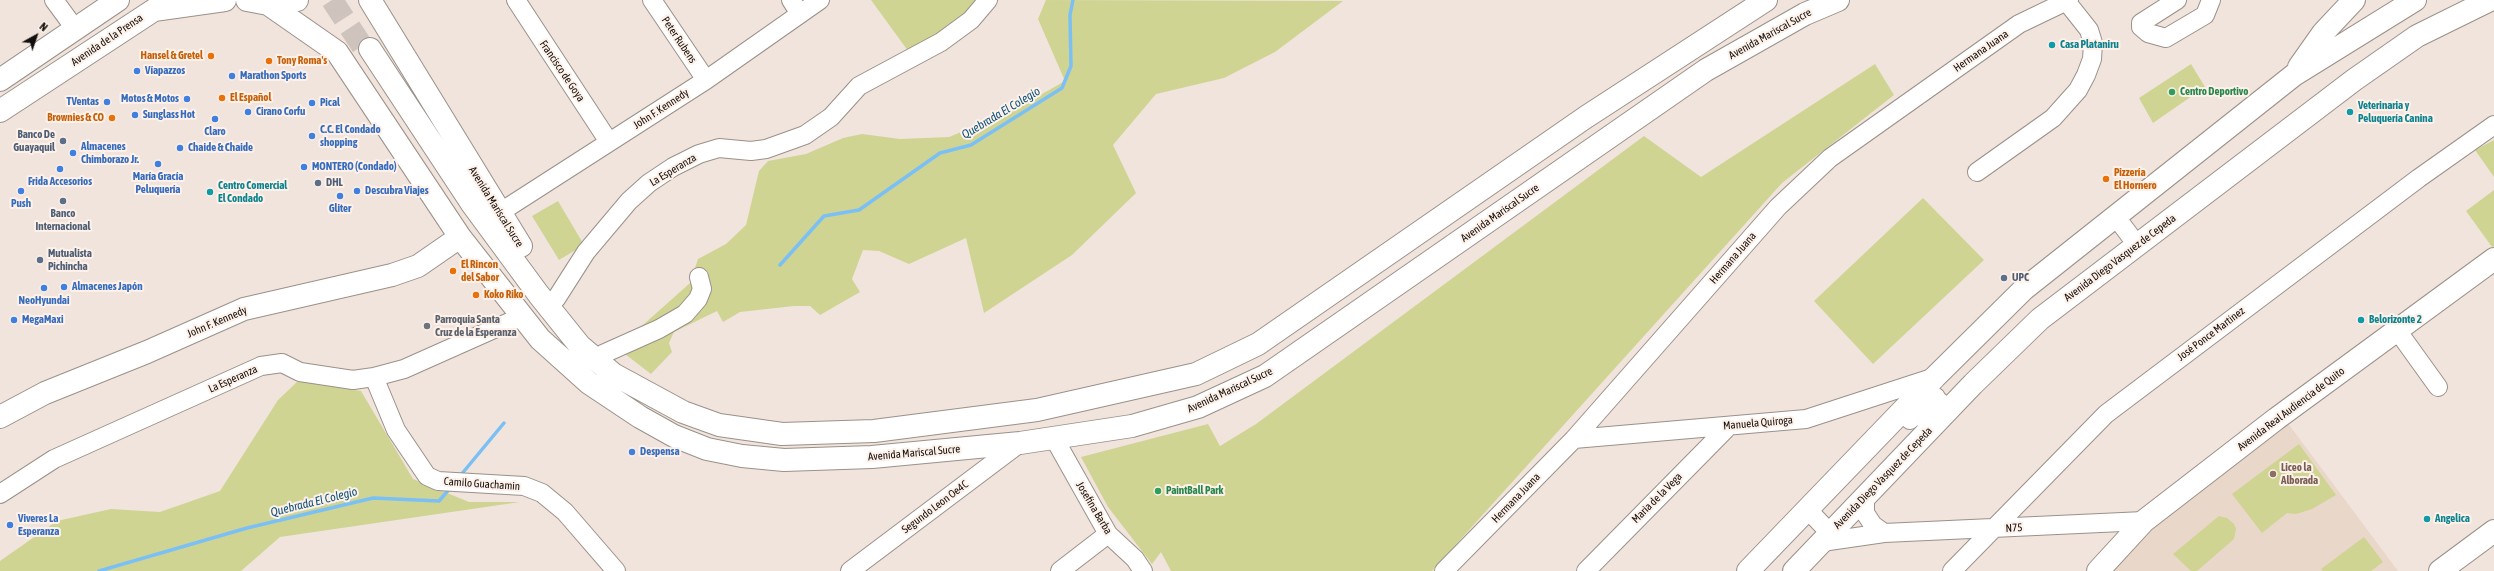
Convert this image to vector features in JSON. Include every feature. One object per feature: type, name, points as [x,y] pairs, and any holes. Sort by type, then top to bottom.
[{"type":"main road","points":[[0,80],[76,30],[118,0]]},
{"type":"main road","name":"Avenida de la Prensa","points":[[0,112],[154,10],[225,0]]},
{"type":"main road","points":[[247,0],[268,4],[297,0]]},
{"type":"main road","name":"Avenida Mariscal Sucre","points":[[370,0],[499,213],[568,317],[603,354],[648,394]]},
{"type":"main road","name":"Avenida Mariscal Sucre","points":[[565,362],[519,297],[469,212],[368,50],[472,204],[580,346],[613,374],[683,412],[719,425],[750,431],[782,434],[874,431],[1037,410],[1196,374],[1258,344],[1586,117],[1766,0]]},
{"type":"main road","points":[[1758,40],[1790,8],[1806,0]]},
{"type":"main road","name":"Avenida Mariscal Sucre","points":[[268,4],[337,52],[460,237],[540,339],[565,362],[612,401],[674,436],[707,449],[742,456],[784,460],[872,457],[1020,443],[1132,426],[1166,418],[1198,407],[1265,376],[1706,70],[1805,14],[1838,0]]},
{"type":"main road","points":[[2294,75],[2323,33],[2354,0]]},
{"type":"main road","points":[[1748,571],[1935,377],[2024,289],[2294,75],[2415,0]]},
{"type":"main road","name":"Avenida Diego Vasquez de Cepeda","points":[[1794,571],[1948,410],[2040,319],[2360,76],[2417,36],[2490,0]]},
{"type":"main road","points":[[1516,202],[1506,199],[1503,194],[1506,185],[1566,143],[1586,117]]},
{"type":"main road","name":"John F. Kennedy","points":[[0,417],[45,393],[147,352],[244,309],[392,275],[418,266],[460,237]]},
{"type":"main road","name":"Avenida Real Audiencia de Quito","points":[[2098,571],[2144,521],[2397,330],[2494,259]]},
{"type":"main road","points":[[2440,571],[2494,531]]},
{"type":"street","points":[[54,0],[76,30]]},
{"type":"street","name":"Francisco de Goya","points":[[516,0],[609,142]]},
{"type":"street","name":"Peter Rubens","points":[[652,0],[706,80]]},
{"type":"street","name":"John F. Kennedy","points":[[499,213],[706,80],[796,7],[820,0]]},
{"type":"street","name":"La Esperanza","points":[[556,299],[586,252],[624,206],[649,183],[673,167],[699,154],[719,148],[751,151],[766,149],[805,135],[831,117],[859,86],[941,42],[971,20],[988,0]]},
{"type":"street","points":[[2176,0],[2141,23],[2141,27],[2148,34],[2166,38],[2205,15],[2211,0]]},
{"type":"street","points":[[1977,172],[2053,118],[2078,90],[2086,75],[2092,59],[2093,43],[2089,30],[2068,1]]},
{"type":"street","name":"Hermana Juana","points":[[1450,569],[1574,439],[1778,207],[1830,158],[2019,24],[2068,1]]},
{"type":"street","name":"José Ponce Martinez","points":[[1952,571],[2106,414],[2419,178],[2494,125]]},
{"type":"street","points":[[2116,217],[2137,246]]},
{"type":"street","points":[[603,354],[659,329],[685,314],[698,299],[702,289],[699,278]]},
{"type":"street","name":"La Esperanza","points":[[0,494],[54,459],[261,366],[282,363],[300,372],[353,380],[374,377],[404,369],[523,316]]},
{"type":"street","points":[[2397,330],[2438,386]]},
{"type":"street","name":"Camilo Guachamin","points":[[374,377],[396,430],[427,476],[438,481],[524,486],[542,493],[565,512],[616,571]]},
{"type":"street","name":"Manuela Quiroga","points":[[1574,439],[1806,419],[1935,377]]},
{"type":"street","points":[[1901,412],[1910,420],[1934,396],[1936,397],[1920,416],[1922,418],[1939,401],[1948,410]]},
{"type":"street","name":"Maria de la Vega","points":[[1586,571],[1729,426]]},
{"type":"street","name":"Josefina Barba","points":[[1054,438],[1108,534],[1135,559],[1143,571]]},
{"type":"street","name":"Segundo Leon Oe4C","points":[[850,571],[1020,443]]},
{"type":"street","points":[[1864,498],[1865,513],[1873,525],[1884,533]]},
{"type":"street","points":[[1808,510],[1826,537]]},
{"type":"street","name":"N75","points":[[1826,537],[2144,521]]},
{"type":"street","points":[[1060,571],[1108,534]]},
{"type":"shaded area","name":"Liceo la Alborada","points":[[2287,422],[2398,571],[2110,571],[2159,521]]},
{"type":"green space","points":[[871,0],[986,0],[911,55]]},
{"type":"green space","points":[[1046,0],[1343,1],[1275,52],[1224,78],[1156,94],[1113,145],[1136,193],[1072,255],[984,313],[966,238],[909,264],[879,251],[863,250],[852,279],[860,292],[820,315],[810,306],[794,306],[740,312],[723,322],[717,311],[674,332],[669,343],[672,352],[651,374],[625,354],[616,342],[644,324],[690,283],[698,259],[726,244],[746,225],[759,171],[768,161],[806,154],[843,138],[862,134],[900,139],[949,137],[1014,110],[1065,81],[1038,19]]},
{"type":"green space","points":[[1875,64],[1894,95],[1782,183],[1432,571],[1171,571],[1161,552],[1152,564],[1108,507],[1081,457],[1208,424],[1220,446],[1256,424],[1644,136],[1701,177]]},
{"type":"green space","name":"Centro Deportivo","points":[[2191,64],[2205,87],[2153,123],[2139,98]]},
{"type":"green space","points":[[2494,140],[2494,177],[2475,150]]},
{"type":"green space","points":[[2494,190],[2494,246],[2492,247],[2466,211]]},
{"type":"green space","points":[[1923,198],[1984,260],[1873,364],[1814,301]]},
{"type":"green space","points":[[558,201],[584,245],[559,260],[532,216]]},
{"type":"green space","points":[[299,380],[361,391],[413,479],[469,502],[520,502],[280,537],[241,571],[0,571],[0,561],[57,521],[111,509],[160,512],[220,491],[278,400]]},
{"type":"green space","points":[[2299,444],[2336,495],[2312,509],[2296,514],[2287,513],[2262,533],[2232,494]]},
{"type":"green space","points":[[2219,516],[2227,518],[2234,524],[2236,529],[2234,539],[2197,571],[2191,571],[2173,554]]},
{"type":"green space","points":[[2364,537],[2383,562],[2371,571],[2323,571],[2321,569]]},
{"type":"waterway","name":"Quebrada El Colegio","points":[[780,265],[824,216],[859,210],[940,153],[971,145],[1062,88],[1071,66],[1070,15],[1073,0]]},
{"type":"waterway","name":"Quebrada El Colegio","points":[[460,476],[504,423]]},
{"type":"waterway","name":"Quebrada El Colegio","points":[[99,571],[247,528],[373,498],[439,501],[451,487]]},
{"type":"tunnel","points":[[332,0],[366,52]]},
{"type":"place","name":"Casa Plataniru","points":[[2052,45]]},
{"type":"place","name":"Hansel & Gretel","points":[[211,56]]},
{"type":"place","name":"Tony Roma's","points":[[269,61]]},
{"type":"place","name":"Víapazzos","points":[[137,71]]},
{"type":"place","name":"Marathon Sports","points":[[232,76]]},
{"type":"place","name":"Centro Deportivo","points":[[2172,92]]},
{"type":"place","name":"El Español","points":[[222,98]]},
{"type":"place","name":"Motos & Motos","points":[[187,99]]},
{"type":"place","name":"TVentas","points":[[107,102]]},
{"type":"place","name":"Pical","points":[[312,103]]},
{"type":"place","name":"Cirano Corfu","points":[[248,112]]},
{"type":"place","name":"Veterinaria y Peluquería Canina","points":[[2350,112]]},
{"type":"place","name":"Sunglass Hot","points":[[135,115]]},
{"type":"place","name":"Brownies & CO","points":[[112,118]]},
{"type":"place","name":"Claro","points":[[215,119]]},
{"type":"place","name":"C.C. El Condado shopping","points":[[312,136]]},
{"type":"place","name":"Banco De Guayaquil","points":[[63,141]]},
{"type":"place","name":"Chaide & Chaide","points":[[180,148]]},
{"type":"place","name":"Almacenes Chimborazo Jr.","points":[[73,153]]},
{"type":"place","name":"María Gracía Peluquería","points":[[158,164]]},
{"type":"place","name":"MONTERO (Condado)","points":[[304,167]]},
{"type":"place","name":"Frida Accesorios","points":[[60,169]]},
{"type":"place","name":"Pizzería El Hornero","points":[[2106,179]]},
{"type":"place","name":"DHL","points":[[318,183]]},
{"type":"place","name":"Push","points":[[21,191]]},
{"type":"place","name":"Descubra Viajes","points":[[357,191]]},
{"type":"place","name":"Centro Comercial El Condado","points":[[210,192]]},
{"type":"place","name":"Gliter","points":[[340,196]]},
{"type":"place","name":"Banco Internacional","points":[[63,201]]},
{"type":"place","name":"Mutualista Pichincha","points":[[40,260]]},
{"type":"place","name":"El Rincon del Sabor","points":[[453,271]]},
{"type":"place","name":"UPC","points":[[2004,278]]},
{"type":"place","name":"Almacenes Japón","points":[[64,287]]},
{"type":"place","name":"NeoHyundai","points":[[44,288]]},
{"type":"place","name":"Koko Riko","points":[[476,295]]},
{"type":"place","name":"MegaMaxi","points":[[14,320]]},
{"type":"place","name":"Belorizonte 2","points":[[2361,320]]},
{"type":"place","name":"Parroquia Santa Cruz de la Esperanza","points":[[427,326]]},
{"type":"place","name":"Despensa","points":[[632,452]]},
{"type":"place","name":"Liceo la Alborada","points":[[2273,474]]},
{"type":"place","name":"PaintBall Park","points":[[1158,491]]},
{"type":"place","name":"Angelica","points":[[2427,519]]},
{"type":"place","name":"Viveres La Esperanza","points":[[10,525]]}]
